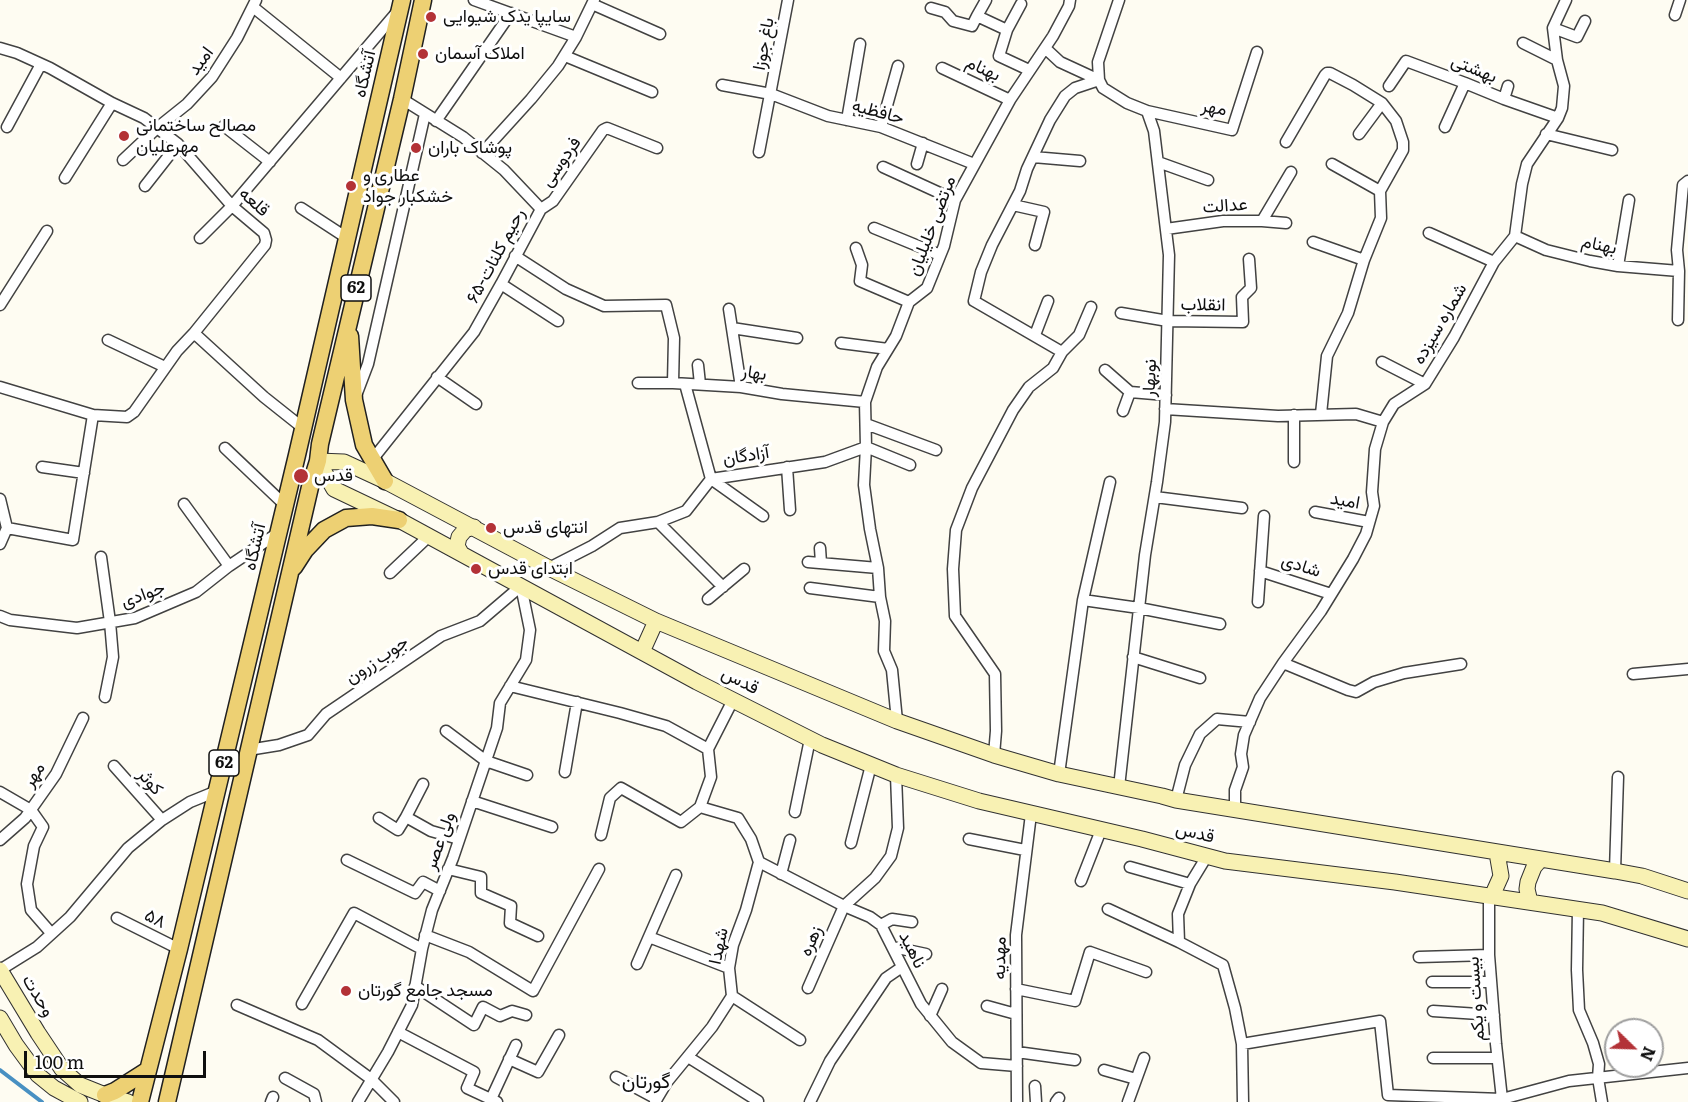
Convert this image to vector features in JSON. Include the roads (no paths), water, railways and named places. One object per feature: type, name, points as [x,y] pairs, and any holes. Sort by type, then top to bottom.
[{"type":"main road","name":"62","points":[[167,1102],[289,575],[318,461],[320,444],[402,99],[423,0]]},
{"type":"main road","name":"آتشگاه","points":[[140,1102],[285,506],[402,4]]},
{"type":"main road","points":[[349,318],[354,400],[364,445],[385,481]]},
{"type":"main road","points":[[297,455],[318,461]]},
{"type":"main road","name":"قدس","points":[[318,461],[344,462],[385,481],[549,568],[656,621],[897,722],[994,755],[1059,774],[1176,801],[1615,871],[1642,876],[1688,891]]},
{"type":"main road","name":"قدس","points":[[318,461],[334,489],[399,520],[733,700],[810,739],[896,775],[980,801],[1225,861],[1395,882],[1602,913],[1688,939]]},
{"type":"main road","points":[[289,575],[305,550],[324,530],[346,518],[372,516],[399,520]]},
{"type":"main road","points":[[461,553],[457,546],[459,537],[465,530],[474,527]]},
{"type":"main road","points":[[642,652],[656,621]]},
{"type":"main road","points":[[1490,896],[1502,876],[1497,853]]},
{"type":"main road","points":[[1530,902],[1528,882],[1534,867],[1541,859]]},
{"type":"main road","name":"وحدت","points":[[0,970],[62,1069],[80,1086],[128,1102]]},
{"type":"main road","points":[[0,1018],[38,1075],[54,1088],[80,1102]]},
{"type":"main road","points":[[105,1095],[115,1092],[148,1070]]},
{"type":"street","points":[[474,0],[576,37]]},
{"type":"street","name":"باغ جوزا","points":[[759,152],[788,0]]},
{"type":"street","points":[[931,8],[945,12],[953,21],[972,26],[986,0]]},
{"type":"street","name":"مرتضی خلیلیان","points":[[897,722],[892,670],[884,651],[885,621],[879,597],[878,568],[864,485],[865,402],[877,367],[896,336],[909,302],[927,288],[940,255],[955,200],[1010,100],[1053,36],[1070,0]]},
{"type":"street","points":[[1119,0],[1098,62],[1099,80],[1103,88],[1127,103],[1147,111]]},
{"type":"street","points":[[1515,236],[1527,164],[1558,118],[1562,108],[1564,86],[1557,60],[1553,28],[1566,0]]},
{"type":"street","points":[[1675,15],[1680,0]]},
{"type":"street","points":[[482,153],[531,99],[565,56],[593,2],[660,34]]},
{"type":"street","points":[[255,4],[341,78]]},
{"type":"street","name":"امید","points":[[123,160],[187,104],[212,77],[255,4]]},
{"type":"street","points":[[200,238],[232,206],[270,162],[402,4]]},
{"type":"street","points":[[1021,4],[1007,30],[999,56],[1029,70]]},
{"type":"street","points":[[436,121],[511,14]]},
{"type":"street","points":[[977,16],[1007,30]]},
{"type":"street","points":[[1553,28],[1577,37],[1585,21]]},
{"type":"street","points":[[1523,43],[1557,60]]},
{"type":"street","points":[[847,120],[860,44]]},
{"type":"street","name":"قلعه","points":[[0,48],[41,64],[144,118],[178,144],[232,206],[264,233],[266,240],[264,245],[194,333]]},
{"type":"street","points":[[1045,48],[1059,62],[1099,80]]},
{"type":"street","name":"مهر","points":[[1147,111],[1232,130],[1257,52]]},
{"type":"street","points":[[565,56],[652,93]]},
{"type":"street","name":"بهشتی","points":[[1389,86],[1406,61],[1558,118]]},
{"type":"street","points":[[7,127],[41,64]]},
{"type":"street","points":[[881,127],[898,66]]},
{"type":"street","name":"بهنام","points":[[942,68],[1010,100]]},
{"type":"street","points":[[1286,142],[1327,73],[1353,84],[1382,103],[1396,122],[1403,142],[1403,150],[1380,191],[1381,218],[1364,260],[1348,314],[1327,356],[1321,414]]},
{"type":"street","points":[[1062,352],[974,301],[981,272],[992,245],[1020,191],[1027,169],[1050,120],[1065,96],[1075,88],[1099,80]]},
{"type":"street","points":[[1445,127],[1465,83]]},
{"type":"street","name":"حافظیه","points":[[722,85],[771,94],[828,116],[881,127],[974,164]]},
{"type":"street","points":[[1504,99],[1508,86]]},
{"type":"street","name":"۶۵-رحیم کلنات","points":[[372,460],[474,332],[541,209],[504,170],[463,138],[402,99]]},
{"type":"street","points":[[65,178],[112,103]]},
{"type":"street","points":[[1359,134],[1382,103]]},
{"type":"street","name":"نوبهار","points":[[1119,787],[1145,555],[1155,497],[1166,395],[1169,255],[1154,131],[1147,111]]},
{"type":"street","points":[[354,400],[368,364],[425,114]]},
{"type":"street","points":[[224,126],[270,162]]},
{"type":"street","name":"فردوسی","points":[[541,209],[553,201],[603,130],[610,128],[657,148]]},
{"type":"street","points":[[1546,134],[1612,150]]},
{"type":"street","points":[[917,164],[922,143]]},
{"type":"street","points":[[145,186],[178,144]]},
{"type":"street","points":[[1033,157],[1080,161]]},
{"type":"street","points":[[1158,162],[1208,180]]},
{"type":"street","points":[[1332,164],[1380,191]]},
{"type":"street","points":[[883,167],[955,200]]},
{"type":"street","points":[[1262,220],[1291,172]]},
{"type":"street","points":[[1678,320],[1677,250],[1683,185],[1688,181]]},
{"type":"street","points":[[1618,266],[1629,200]]},
{"type":"street","points":[[1013,204],[1044,212],[1035,245]]},
{"type":"street","points":[[301,208],[347,238]]},
{"type":"street","name":"عدالت","points":[[1167,229],[1223,221],[1262,220],[1286,223]]},
{"type":"street","points":[[874,228],[940,255]]},
{"type":"street","points":[[0,305],[47,231]]},
{"type":"street","points":[[1429,233],[1494,262]]},
{"type":"street","name":"بهنام","points":[[1515,236],[1546,249],[1590,261],[1618,266],[1679,271]]},
{"type":"street","name":"شماره سیزده","points":[[1235,811],[1235,790],[1243,767],[1241,754],[1244,735],[1260,698],[1282,663],[1321,611],[1366,534],[1374,506],[1372,492],[1375,448],[1383,422],[1394,404],[1425,384],[1454,337],[1494,262],[1515,236]]},
{"type":"street","points":[[1312,242],[1364,260]]},
{"type":"street","points":[[856,248],[862,265],[860,281],[909,302]]},
{"type":"street","points":[[515,256],[566,289],[604,306],[666,305],[674,338],[673,383]]},
{"type":"street","name":"انقلاب","points":[[1168,321],[1243,322],[1242,297],[1251,288],[1249,259]]},
{"type":"street","points":[[501,284],[558,321]]},
{"type":"street","points":[[1035,335],[1048,301]]},
{"type":"street","points":[[994,755],[995,674],[955,616],[953,569],[956,530],[972,488],[1013,410],[1029,387],[1053,368],[1062,352],[1079,335],[1091,307]]},
{"type":"street","points":[[729,309],[741,387]]},
{"type":"street","points":[[1121,313],[1168,321]]},
{"type":"street","points":[[732,328],[797,338]]},
{"type":"street","points":[[0,387],[93,415],[127,417],[134,412],[177,351],[194,333],[264,397],[303,428]]},
{"type":"street","points":[[108,340],[165,367]]},
{"type":"street","points":[[841,343],[888,349]]},
{"type":"street","points":[[1382,362],[1425,384]]},
{"type":"street","points":[[698,365],[700,384]]},
{"type":"street","points":[[1105,370],[1130,392],[1166,395]]},
{"type":"street","points":[[437,377],[476,404]]},
{"type":"street","name":"بهار","points":[[638,383],[741,387],[782,394],[865,402]]},
{"type":"street","points":[[685,384],[711,479],[763,516]]},
{"type":"street","points":[[1123,411],[1130,392]]},
{"type":"street","points":[[1165,409],[1278,416],[1356,414],[1383,422]]},
{"type":"street","points":[[7,528],[73,540],[93,415]]},
{"type":"street","points":[[1294,415],[1294,462]]},
{"type":"street","points":[[866,424],[936,450]]},
{"type":"street","points":[[866,447],[910,465]]},
{"type":"street","name":"آزادگان","points":[[549,568],[592,546],[620,528],[658,522],[686,511],[711,479],[825,462],[866,447]]},
{"type":"street","points":[[225,448],[285,506]]},
{"type":"street","points":[[42,467],[84,472]]},
{"type":"street","points":[[787,467],[790,510]]},
{"type":"street","points":[[1059,774],[1083,600],[1110,482]]},
{"type":"street","points":[[1155,497],[1242,508]]},
{"type":"street","points":[[0,499],[7,528],[0,544]]},
{"type":"street","points":[[184,504],[229,566]]},
{"type":"street","name":"امید","points":[[1315,512],[1370,522]]},
{"type":"street","points":[[1258,602],[1264,516]]},
{"type":"street","points":[[658,522],[723,587]]},
{"type":"street","name":"جوادی","points":[[0,616],[10,620],[77,628],[135,618],[196,592],[229,566],[278,533]]},
{"type":"street","points":[[390,573],[429,536]]},
{"type":"street","points":[[820,548],[821,563]]},
{"type":"street","points":[[101,557],[113,657],[105,697]]},
{"type":"street","points":[[808,562],[878,568]]},
{"type":"street","points":[[708,599],[744,569]]},
{"type":"street","name":"شادی","points":[[1260,571],[1331,594]]},
{"type":"street","name":"ولی عصر","points":[[358,1102],[411,1005],[432,910],[497,728],[500,704],[526,660],[530,630],[521,586]]},
{"type":"street","name":"جوب زرون","points":[[248,750],[279,745],[308,735],[326,714],[441,636],[480,621],[521,586]]},
{"type":"street","points":[[810,588],[879,597]]},
{"type":"street","points":[[1083,600],[1220,624]]},
{"type":"street","points":[[1133,657],[1200,678]]},
{"type":"street","points":[[1282,663],[1356,692],[1374,682],[1404,673],[1461,664]]},
{"type":"street","points":[[1633,674],[1688,669]]},
{"type":"street","points":[[510,686],[620,712],[666,726],[708,748]]},
{"type":"street","points":[[601,835],[610,798],[621,788],[681,822],[700,807],[711,777],[708,748],[733,700]]},
{"type":"street","points":[[565,772],[577,702]]},
{"type":"street","name":"مهر","points":[[0,840],[25,818],[56,774],[83,718]]},
{"type":"street","points":[[1176,801],[1185,765],[1200,734],[1217,719],[1250,722]]},
{"type":"street","points":[[446,731],[486,760],[527,775]]},
{"type":"street","points":[[795,812],[810,739]]},
{"type":"street","points":[[851,843],[872,765]]},
{"type":"street","name":"کوثر","points":[[114,766],[162,820]]},
{"type":"street","points":[[844,906],[875,878],[891,856],[898,828],[896,775]]},
{"type":"street","points":[[1615,871],[1618,777]]},
{"type":"street","points":[[379,818],[398,830],[423,784]]},
{"type":"street","points":[[0,970],[37,946],[70,917],[128,848],[162,820],[190,802],[217,790]]},
{"type":"street","points":[[0,792],[31,810],[42,827],[34,846],[27,884],[31,910],[51,933]]},
{"type":"street","points":[[472,801],[552,828]]},
{"type":"street","points":[[700,807],[738,818],[751,839],[759,862]]},
{"type":"street","name":"مهدیه","points":[[1017,1102],[1016,935],[1031,814]]},
{"type":"street","points":[[406,817],[431,831],[459,839]]},
{"type":"street","points":[[0,825],[11,831]]},
{"type":"street","points":[[1081,881],[1101,830]]},
{"type":"street","points":[[969,839],[1025,850]]},
{"type":"street","points":[[781,874],[790,840]]},
{"type":"street","points":[[1179,942],[1178,914],[1190,884],[1207,856]]},
{"type":"street","points":[[347,860],[415,893],[423,882],[440,891]]},
{"type":"street","name":"ناهید","points":[[759,862],[870,917],[881,925],[921,1004],[952,1042],[981,1063],[1017,1066]]},
{"type":"street","name":"شهدا","points":[[732,996],[729,968],[733,945],[746,910],[759,862]]},
{"type":"street","points":[[1130,867],[1190,884]]},
{"type":"street","points":[[425,935],[469,952],[533,991],[599,868]]},
{"type":"street","points":[[448,869],[481,877],[481,893],[511,906],[510,923],[538,936]]},
{"type":"street","points":[[637,964],[676,875]]},
{"type":"street","name":"بیست و یکم","points":[[1490,896],[1489,955],[1501,1101]]},
{"type":"street","name":"زهره","points":[[808,988],[844,906]]},
{"type":"street","points":[[1108,909],[1223,965],[1242,1044],[1243,1102]]},
{"type":"street","points":[[1578,909],[1579,1010],[1593,1042],[1599,1064],[1598,1078],[1602,1102]]},
{"type":"street","points":[[302,1004],[354,913],[422,949]]},
{"type":"street","name":"۵۸","points":[[117,918],[179,949]]},
{"type":"street","points":[[881,925],[892,919],[912,922]]},
{"type":"street","points":[[649,937],[729,968]]},
{"type":"street","points":[[893,947],[926,954]]},
{"type":"street","points":[[1016,989],[1075,1001],[1090,952],[1146,972]]},
{"type":"street","points":[[1419,957],[1489,955]]},
{"type":"street","points":[[810,1102],[830,1060],[885,978],[902,968]]},
{"type":"street","points":[[1432,982],[1491,981]]},
{"type":"street","points":[[415,986],[474,1024],[483,1007],[500,1016],[512,1011],[526,1015]]},
{"type":"street","points":[[930,1016],[942,989]]},
{"type":"street","points":[[616,1077],[656,1100],[667,1082],[712,1027],[732,996],[800,1040]]},
{"type":"street","points":[[237,1005],[318,1040],[371,1079],[394,1102]]},
{"type":"street","points":[[987,1006],[1016,1014]]},
{"type":"street","points":[[1433,1011],[1494,1015]]},
{"type":"street","points":[[1242,1044],[1380,1021],[1388,1095],[1501,1101],[1569,1081],[1688,1068]]},
{"type":"street","points":[[398,1032],[474,1072],[467,1088],[494,1100],[516,1045]]},
{"type":"street","points":[[509,1059],[538,1072],[559,1035]]},
{"type":"street","points":[[1017,1052],[1076,1060]]},
{"type":"street","points":[[688,1057],[758,1101]]},
{"type":"street","points":[[1128,1102],[1144,1058]]},
{"type":"street","points":[[1433,1058],[1497,1058]]},
{"type":"street","points":[[1104,1070],[1136,1079]]},
{"type":"street","points":[[285,1078],[314,1094],[316,1102]]},
{"type":"street","points":[[1035,1086],[1036,1102]]},
{"type":"waterway","points":[[0,1070],[42,1102]]},
{"type":"place","name":"سایپا یدک شیوایی","points":[[431,17]]},
{"type":"place","name":"املاک آسمان","points":[[423,54]]},
{"type":"place","name":"مصالح ساختمانی مهرعلیان","points":[[124,136]]},
{"type":"place","name":"پوشاک باران","points":[[416,148]]},
{"type":"place","name":"عطاری و خشکبار جواد","points":[[351,186]]},
{"type":"place","name":"قدس","points":[[301,476]]},
{"type":"place","name":"انتهای قدس","points":[[491,528]]},
{"type":"place","name":"ابتدای قدس","points":[[476,569]]},
{"type":"place","name":"مسجد جامع گورتان","points":[[346,991]]},
{"type":"district","name":"گورتان","points":[[646,1082]]}]
